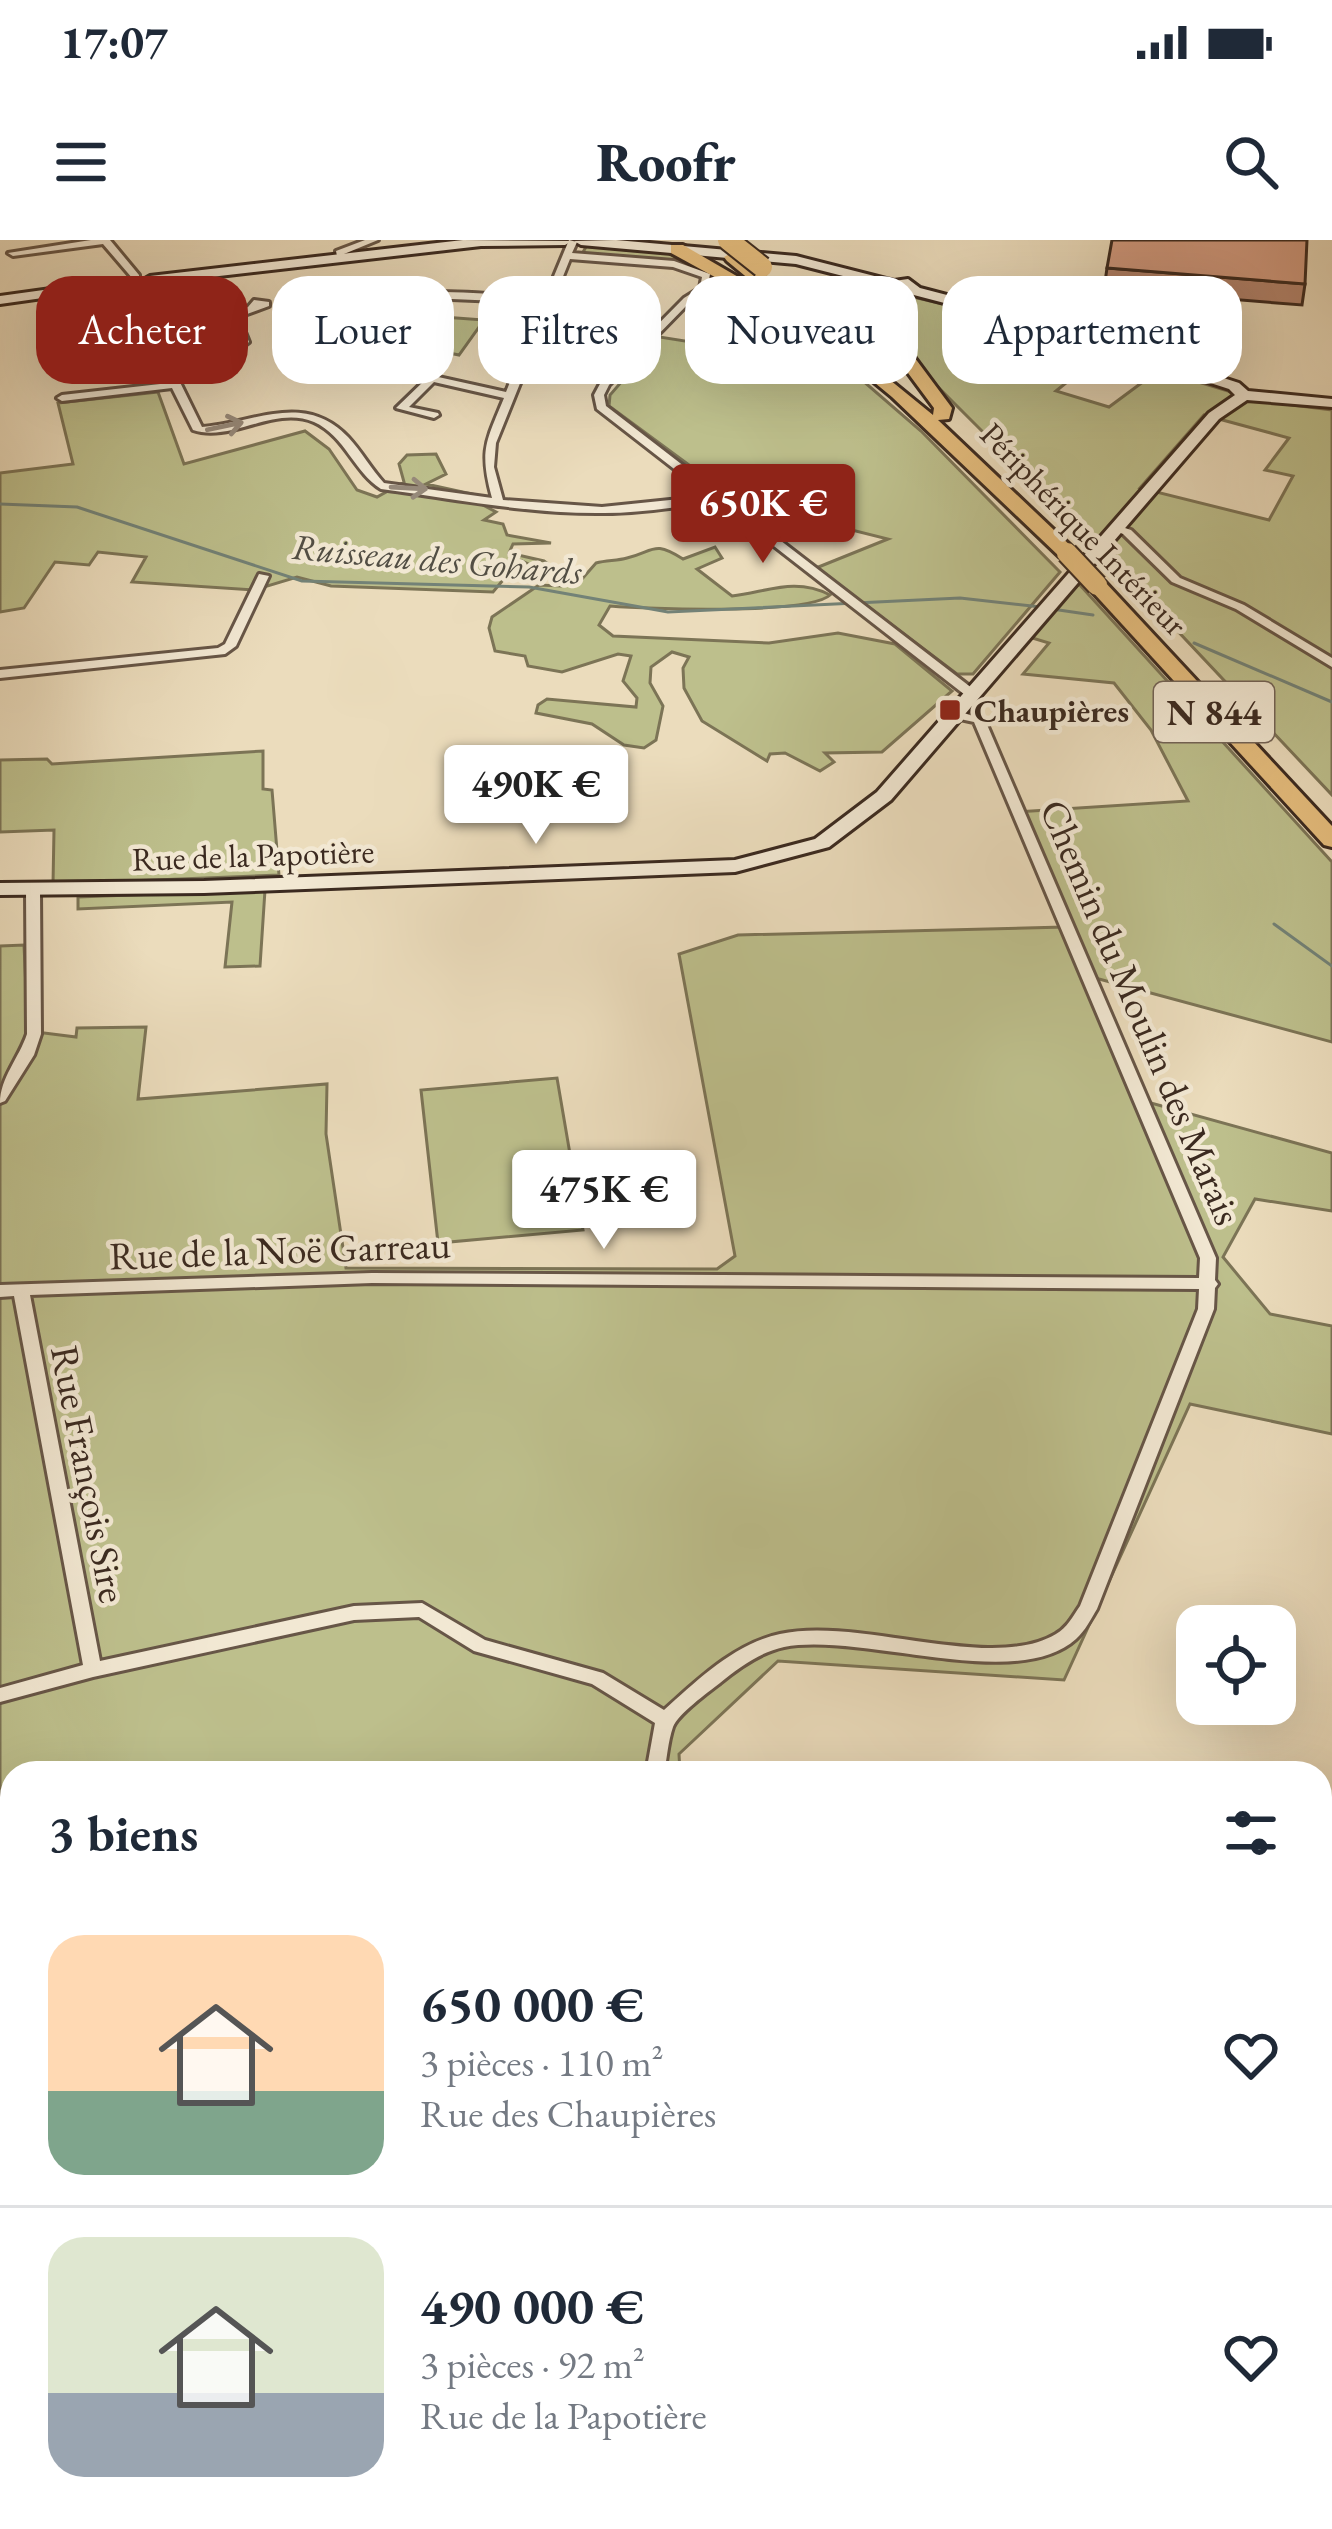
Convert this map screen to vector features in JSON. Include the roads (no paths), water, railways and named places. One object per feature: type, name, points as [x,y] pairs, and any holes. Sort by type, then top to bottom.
[{"type":"highway","name":"Périphérique Intérieur","points":[[712,240],[731,249],[762,276]]},
{"type":"highway","points":[[678,244],[729,276]]},
{"type":"highway","name":"N 844","points":[[731,249],[779,255],[1073,550]]},
{"type":"highway","points":[[918,373],[944,408],[941,415]]},
{"type":"highway","name":"Périphérique Intérieur","points":[[887,384],[1073,550],[1332,840]]},
{"type":"highway","name":"N 844","points":[[1102,581],[1332,818]]},
{"type":"street","points":[[3,240],[13,259],[105,240],[132,276]]},
{"type":"street","points":[[341,259],[339,253],[373,240]]},
{"type":"street","points":[[190,276],[486,241],[678,244],[779,255],[855,276]]},
{"type":"street","points":[[558,276],[572,243]]},
{"type":"street","points":[[572,243],[681,266],[709,279],[605,384],[599,400],[610,418],[973,694]]},
{"type":"street","points":[[918,293],[1029,320],[1239,391],[1332,403]]},
{"type":"street","points":[[0,300],[36,295]]},
{"type":"street","points":[[248,308],[252,306]]},
{"type":"street","points":[[427,384],[401,408],[434,415]]},
{"type":"street","points":[[446,384],[510,396]]},
{"type":"street","points":[[499,504],[490,467],[491,443],[515,384]]},
{"type":"street","points":[[62,398],[175,385],[195,429],[203,431],[282,411],[332,428],[360,455],[380,486],[437,490],[499,504],[604,510],[713,499]]},
{"type":"street","name":"Rue de la Papotière","points":[[0,890],[469,878],[766,861],[822,843],[864,815],[1239,391]]},
{"type":"street","points":[[1116,527],[1176,580],[1240,607],[1332,663]]},
{"type":"street","points":[[0,674],[221,651],[237,633],[263,577]]},
{"type":"street","name":"Chemin du Moulin des Marais","points":[[664,1720],[747,1654],[782,1640],[837,1638],[990,1654],[1033,1652],[1065,1639],[1088,1609],[1206,1309],[1208,1258],[979,720],[955,714]]},
{"type":"street","points":[[0,1098],[34,1034],[33,891]]},
{"type":"street","name":"Rue de la Noë Garreau","points":[[0,1292],[372,1278],[1210,1284]]},
{"type":"street","name":"Rue François Sire","points":[[21,1290],[93,1670]]},
{"type":"street","points":[[0,1695],[354,1613],[422,1610],[480,1646],[597,1678],[664,1720],[657,1761]]},
{"type":"waterway","name":"Ruisseau des Gohards","points":[[0,504],[77,507],[302,581],[529,587],[668,612],[960,598],[1041,607]]},
{"type":"waterway","name":"Ruisseau des Gohards","points":[[1052,609],[1093,615]]},
{"type":"waterway","name":"Ruisseau des Gohards","points":[[1194,643],[1332,702]]},
{"type":"waterway","points":[[1274,924],[1332,966]]},
{"type":"place","name":"Chaupières","points":[[950,710]]}]
